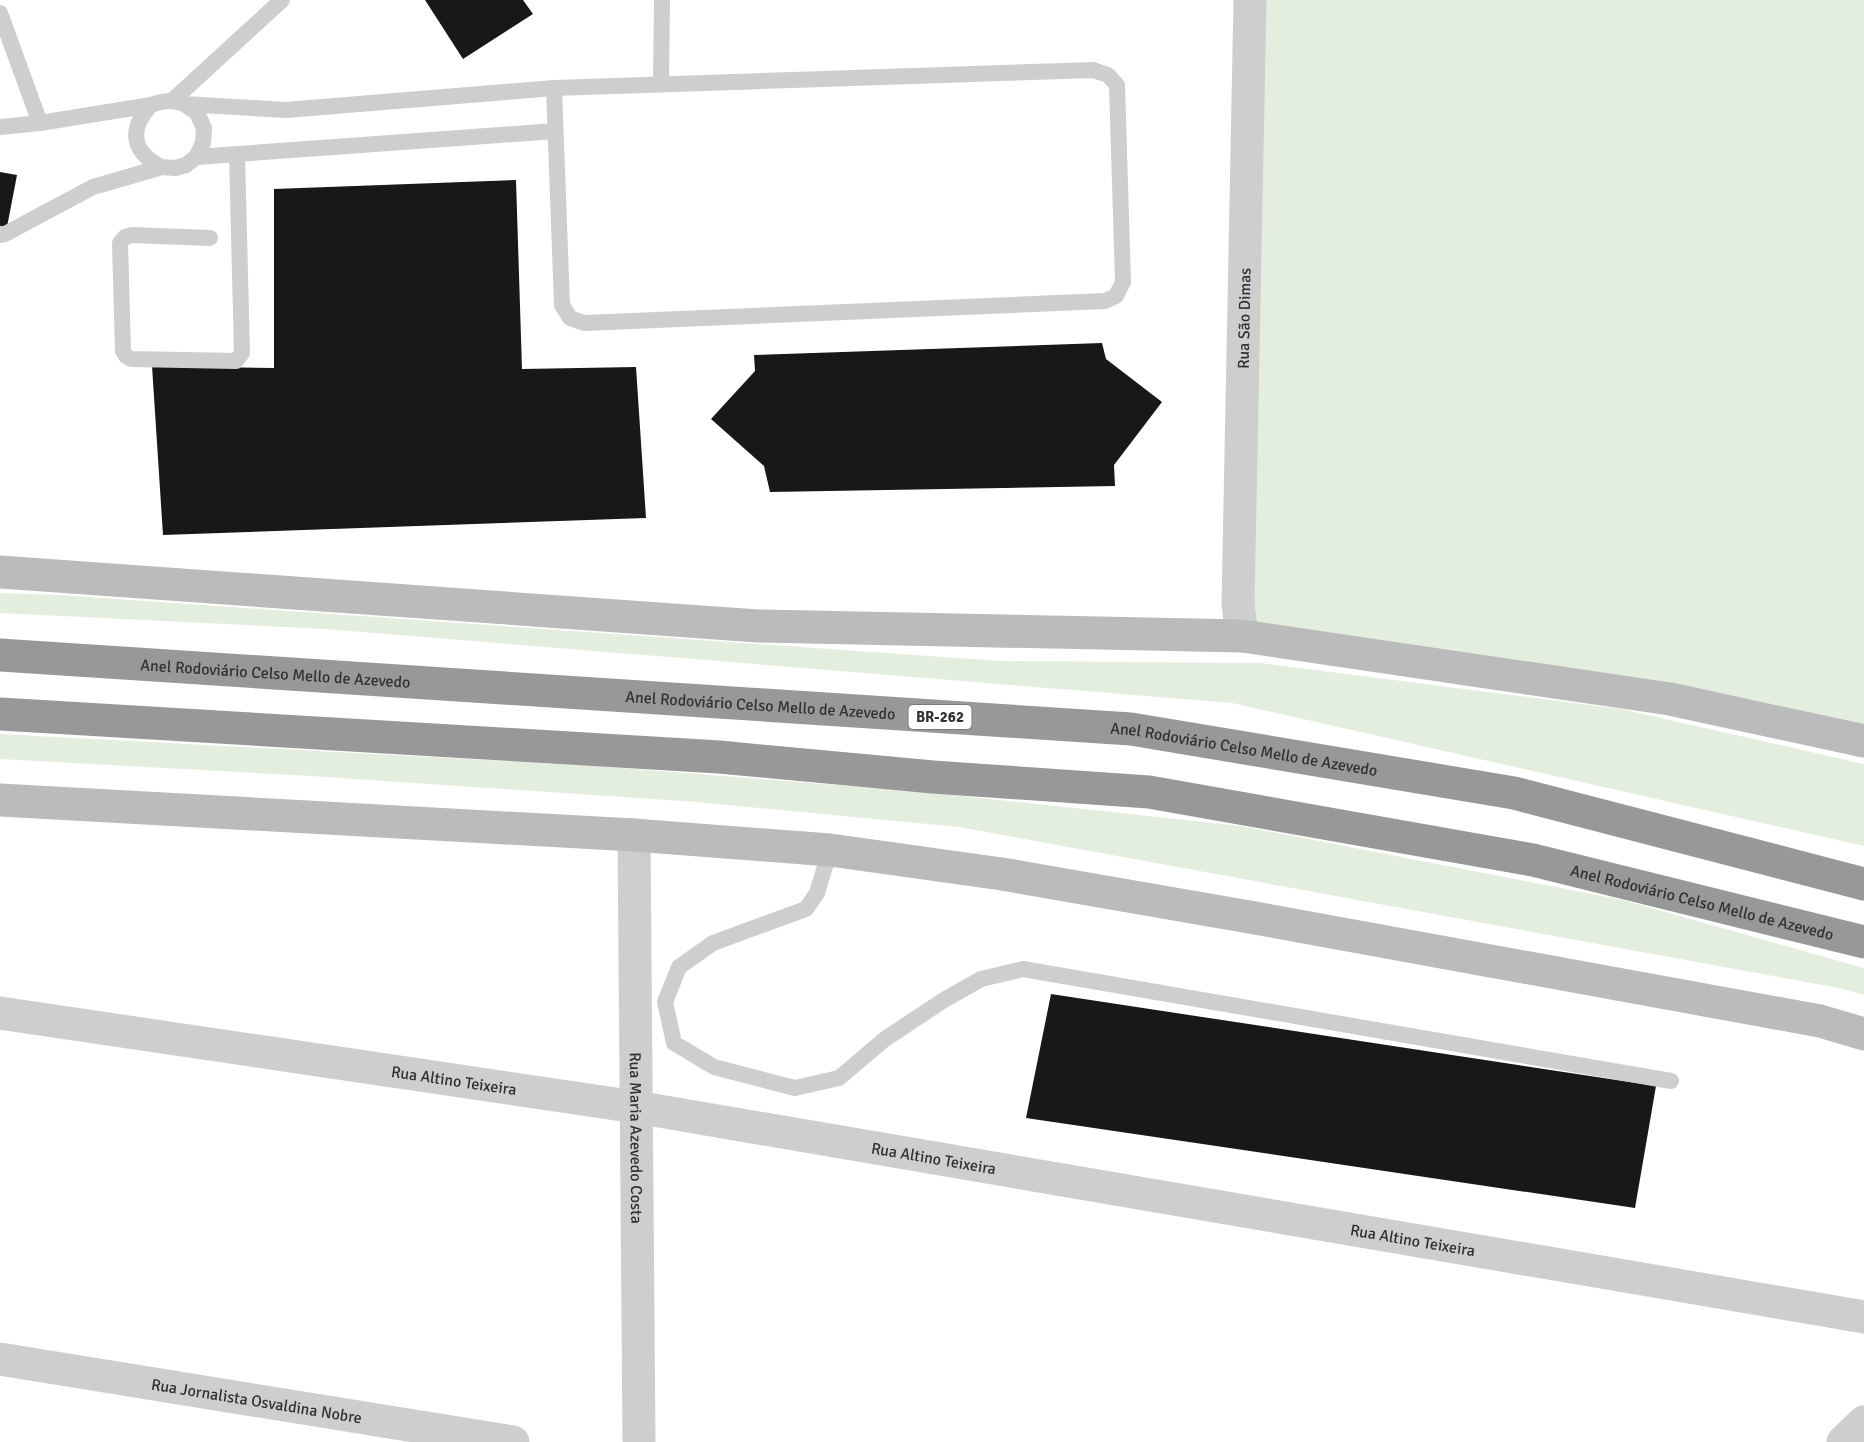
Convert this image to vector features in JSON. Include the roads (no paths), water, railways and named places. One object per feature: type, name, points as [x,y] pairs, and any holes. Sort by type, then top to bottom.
[{"type":"highway","name":"Anel Rodoviário Celso Mello de Azevedo","points":[[0,655],[1131,729],[1514,793],[1864,884]]},
{"type":"highway","name":"Anel Rodoviário Celso Mello de Azevedo","points":[[0,714],[719,757],[933,777],[1149,792],[1533,860],[1864,942]]},
{"type":"main road","points":[[0,572],[758,626],[1242,636],[1670,699],[1864,741]]},
{"type":"main road","points":[[0,800],[634,836],[830,850],[1002,874],[1255,918],[1820,1021],[1864,1034]]},
{"type":"street","name":"Rua São Dimas","points":[[1242,636],[1238,604],[1250,0]]},
{"type":"street","name":"Rua Maria Azevedo Costa","points":[[634,836],[639,1442]]},
{"type":"street","name":"Rua Altino Teixeira","points":[[0,1013],[636,1107],[1864,1317]]},
{"type":"street","name":"Rua Jornalista Osvaldina Nobre","points":[[0,1359],[513,1442]]},
{"type":"street","points":[[1843,1442],[1864,1422]]},
{"type":"lane","points":[[179,102],[282,0]]},
{"type":"lane","points":[[661,83],[662,0]]},
{"type":"lane","points":[[0,12],[40,123]]},
{"type":"lane","points":[[0,128],[151,105],[162,101],[286,110],[554,88],[1093,70],[1108,75],[1117,85],[1123,282],[1116,296],[1106,302],[584,323],[570,318],[562,305],[554,88]]},
{"type":"lane","points":[[151,105],[142,115],[137,126],[136,140],[141,152],[150,162],[162,167],[175,168],[186,165],[196,157],[203,143],[204,128],[197,113],[179,102]]},
{"type":"lane","points":[[196,157],[555,131]]},
{"type":"lane","points":[[210,238],[132,235],[125,237],[120,243],[123,351],[126,356],[131,359],[236,360],[240,357],[242,353],[237,154]]},
{"type":"lane","points":[[0,235],[93,187],[162,167]]},
{"type":"lane","points":[[830,850],[816,893],[806,909],[713,943],[679,967],[665,1002],[674,1043],[714,1067],[795,1088],[838,1078],[885,1039],[944,1000],[981,979],[1023,969],[1671,1081]]}]
